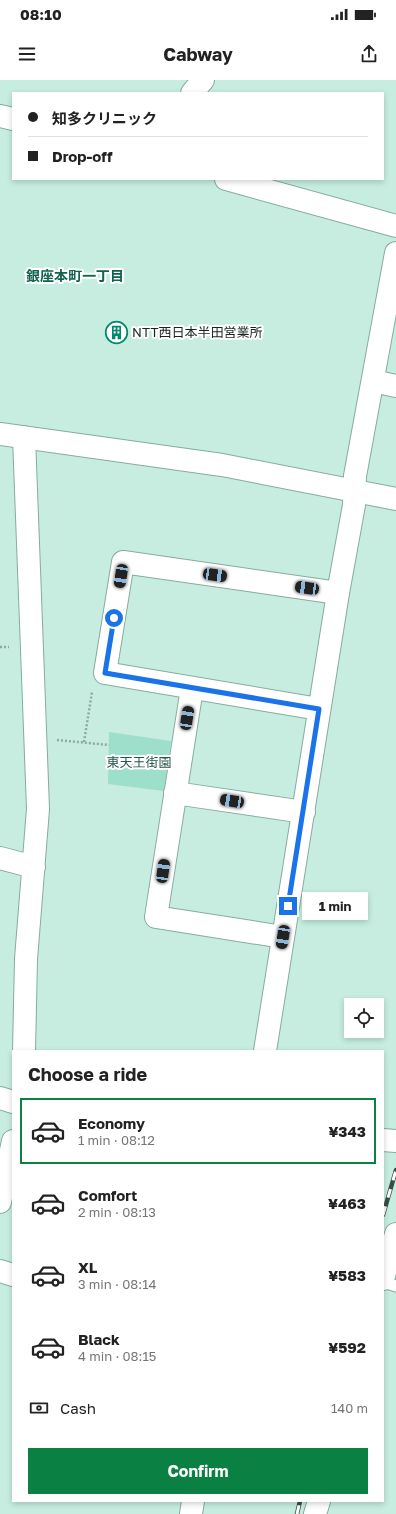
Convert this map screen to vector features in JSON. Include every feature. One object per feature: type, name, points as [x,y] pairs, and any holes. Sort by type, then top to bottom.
[{"type":"street","points":[[193,92],[203,80]]},
{"type":"street","points":[[0,116],[12,120]]},
{"type":"street","points":[[230,180],[396,226]]},
{"type":"street","points":[[265,1050],[304,812],[319,709],[354,505],[355,476],[396,253]]},
{"type":"street","points":[[373,381],[396,386]]},
{"type":"street","points":[[0,434],[222,465],[396,499]]},
{"type":"street","points":[[24,437],[38,809],[26,959],[24,1050]]},
{"type":"street","points":[[319,709],[105,673],[123,562],[338,593]]},
{"type":"street","points":[[192,688],[156,917],[283,937]]},
{"type":"street","points":[[175,793],[304,812]]},
{"type":"street","points":[[0,858],[34,867]]},
{"type":"street","points":[[0,1098],[12,1102]]},
{"type":"street","points":[[384,1140],[396,1141]]},
{"type":"street","points":[[1,1191],[12,1145]]},
{"type":"street","points":[[384,1276],[396,1234]]},
{"type":"street","points":[[0,1272],[12,1275]]},
{"type":"street","points":[[191,1514],[193,1502]]},
{"type":"street","points":[[315,1514],[319,1502]]},
{"type":"lane","points":[[384,1282],[396,1286]]},
{"type":"path","points":[[84,742],[94,682],[105,673]]},
{"type":"path","points":[[35,738],[109,745]]},
{"type":"green space","name":"東天王街園","points":[[109,732],[171,741],[164,791],[108,784]]},
{"type":"railway","points":[[384,1212],[396,1170]]},
{"type":"railway","points":[[297,1514],[300,1502]]},
{"type":"place","name":"NTT西日本半田営業所","points":[[116,332]]},
{"type":"district","name":"銀座本町一丁目","points":[[75,276]]},
{"type":"route","points":[[114,618],[105,673],[319,709],[288,906]]}]
